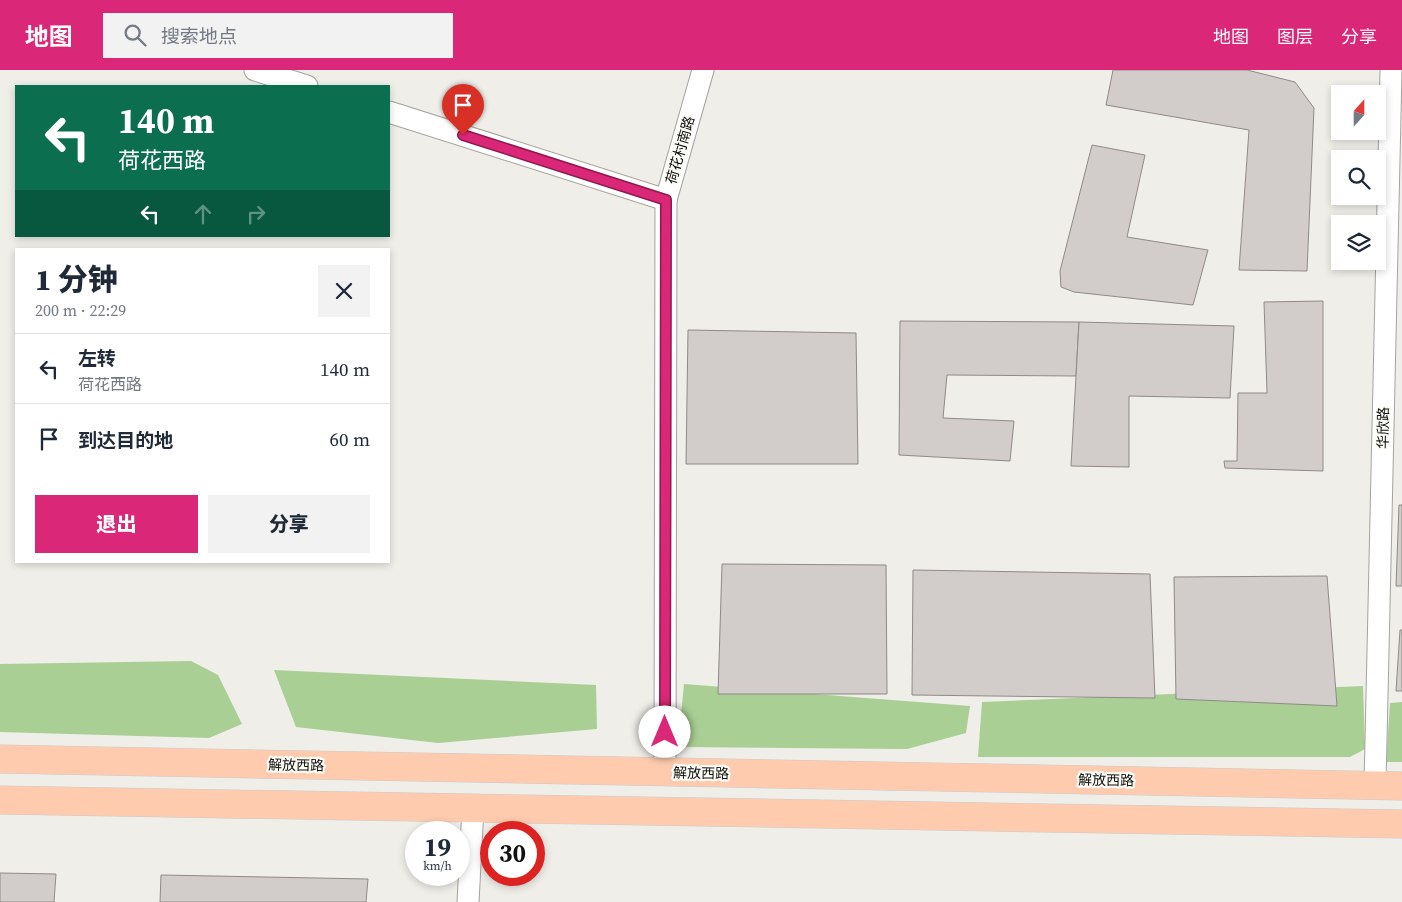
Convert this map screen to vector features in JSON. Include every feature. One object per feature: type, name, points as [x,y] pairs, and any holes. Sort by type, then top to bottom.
[{"type":"main road","name":"解放西路","points":[[0,759],[1389,786]]},
{"type":"main road","points":[[0,800],[1402,824]]},
{"type":"street","points":[[256,70],[304,85]]},
{"type":"street","name":"荷花村南路","points":[[665,772],[666,200],[703,70]]},
{"type":"street","name":"华欣路","points":[[1389,786],[1391,70]]},
{"type":"street","points":[[390,112],[666,200]]},
{"type":"street","points":[[468,902],[473,808]]},
{"type":"green space","points":[[191,661],[218,675],[242,724],[209,738],[0,732],[0,664]]},
{"type":"green space","points":[[274,670],[596,685],[597,729],[438,743],[296,727]]},
{"type":"green space","points":[[684,684],[970,706],[966,733],[907,749],[678,747]]},
{"type":"green space","points":[[1363,686],[1365,749],[1350,757],[978,757],[982,702]]},
{"type":"green space","points":[[1402,702],[1402,762],[1386,762],[1390,703]]},
{"type":"building","points":[[1113,70],[1247,70],[1295,82],[1314,108],[1307,271],[1239,270],[1249,130],[1106,105]]},
{"type":"building","points":[[1092,145],[1145,155],[1127,237],[1208,250],[1193,305],[1074,292],[1061,287],[1060,271]]},
{"type":"building","points":[[1323,301],[1323,471],[1225,468],[1224,461],[1237,461],[1238,393],[1267,393],[1264,302]]},
{"type":"building","points":[[900,321],[1079,322],[1076,376],[947,375],[943,418],[1014,421],[1010,461],[899,455]]},
{"type":"building","points":[[1079,322],[1234,326],[1230,398],[1129,396],[1129,467],[1071,466]]},
{"type":"building","points":[[688,330],[856,333],[858,464],[686,464]]},
{"type":"building","points":[[1399,505],[1402,505],[1402,586],[1396,586]]},
{"type":"building","points":[[722,564],[886,565],[887,694],[718,694]]},
{"type":"building","points":[[913,570],[1150,574],[1155,698],[912,695]]},
{"type":"building","points":[[1327,576],[1337,706],[1176,699],[1174,577]]},
{"type":"building","points":[[1400,630],[1402,630],[1402,691],[1396,691]]},
{"type":"building","points":[[0,873],[56,874],[54,902],[0,902]]},
{"type":"building","points":[[161,875],[368,879],[366,902],[160,902]]},
{"type":"route","points":[[463,135],[666,200],[665,732]]}]
